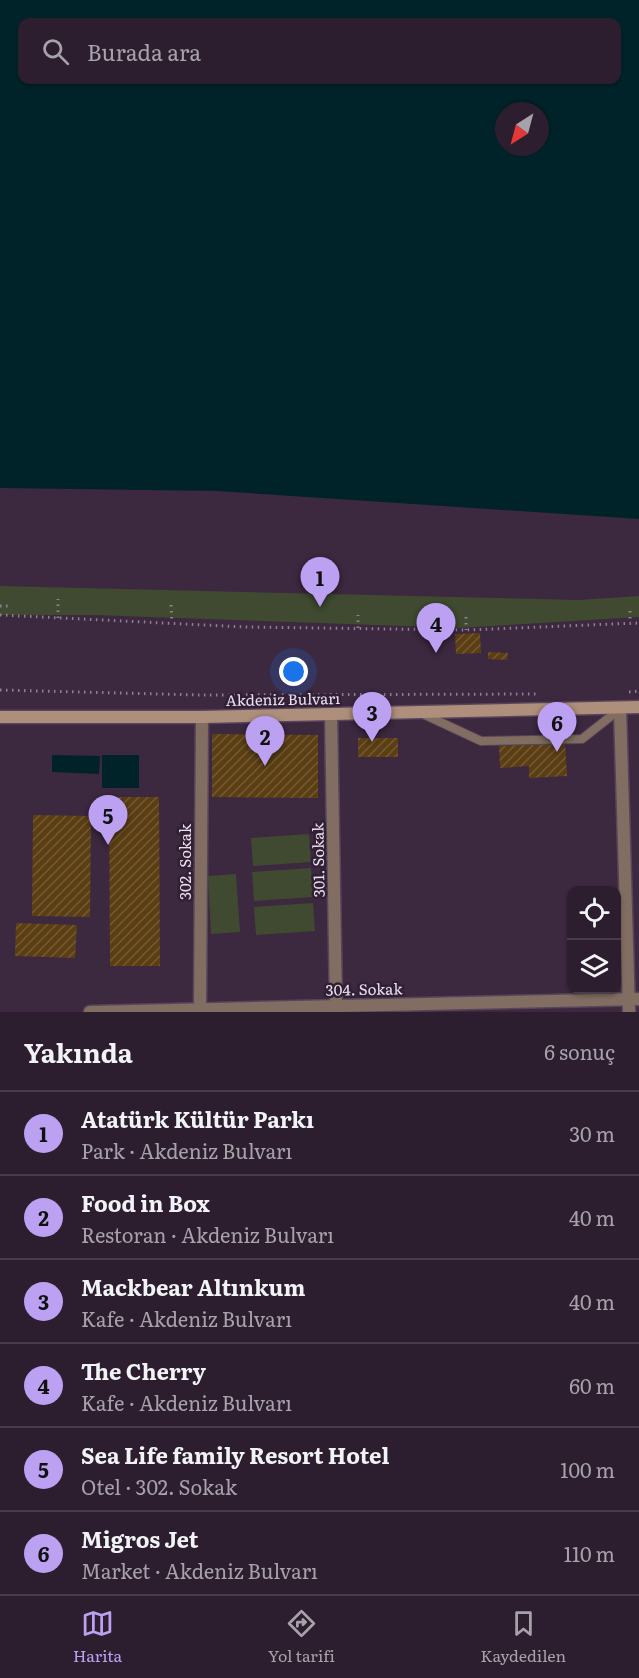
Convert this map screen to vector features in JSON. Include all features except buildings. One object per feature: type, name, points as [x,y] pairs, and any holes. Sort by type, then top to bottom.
[{"type":"main road","name":"Akdeniz Bulvarı","points":[[0,717],[202,717],[639,707]]},
{"type":"street","points":[[620,709],[632,1004]]},
{"type":"street","name":"301. Sokak","points":[[331,714],[336,1005]]},
{"type":"street","name":"302. Sokak","points":[[200,1008],[202,717]]},
{"type":"street","name":"304. Sokak","points":[[90,1012],[200,1008],[284,1009],[336,1005],[632,1004]]},
{"type":"lane","points":[[422,713],[481,741],[514,741],[582,739],[620,709]]},
{"type":"path","points":[[58,599],[58,618]]},
{"type":"path","points":[[171,605],[172,623]]},
{"type":"path","points":[[0,606],[9,606]]},
{"type":"path","points":[[630,611],[630,623]]},
{"type":"path","points":[[0,615],[172,623],[466,630],[639,623]]},
{"type":"path","points":[[358,615],[358,628]]},
{"type":"path","points":[[466,617],[466,630]]},
{"type":"path","points":[[0,690],[200,695],[542,694]]},
{"type":"path","points":[[622,692],[639,691]]},
{"type":"shaded area","points":[[0,0],[639,0],[639,519],[218,491],[0,488]]},
{"type":"shaded area","points":[[0,586],[578,600],[639,596],[639,617],[459,628],[93,615],[0,615]]},
{"type":"shaded area","points":[[52,755],[100,756],[99,774],[52,772]]},
{"type":"shaded area","points":[[102,755],[139,755],[139,788],[102,788]]},
{"type":"shaded area","points":[[309,834],[311,862],[253,866],[251,838]]},
{"type":"shaded area","points":[[311,868],[313,897],[254,901],[252,872]]},
{"type":"shaded area","points":[[236,874],[240,932],[211,934],[208,876]]},
{"type":"shaded area","points":[[313,903],[315,931],[256,935],[254,907]]},
{"type":"place","name":"Atatürk Kültür Parkı","points":[[320,607]]},
{"type":"place","name":"The Cherry","points":[[436,653]]},
{"type":"place","name":"Mackbear Altınkum","points":[[372,742]]},
{"type":"place","name":"Migros Jet","points":[[557,752]]},
{"type":"place","name":"Food in Box","points":[[265,766]]},
{"type":"place","name":"Sea Life family Resort Hotel","points":[[108,845]]}]
